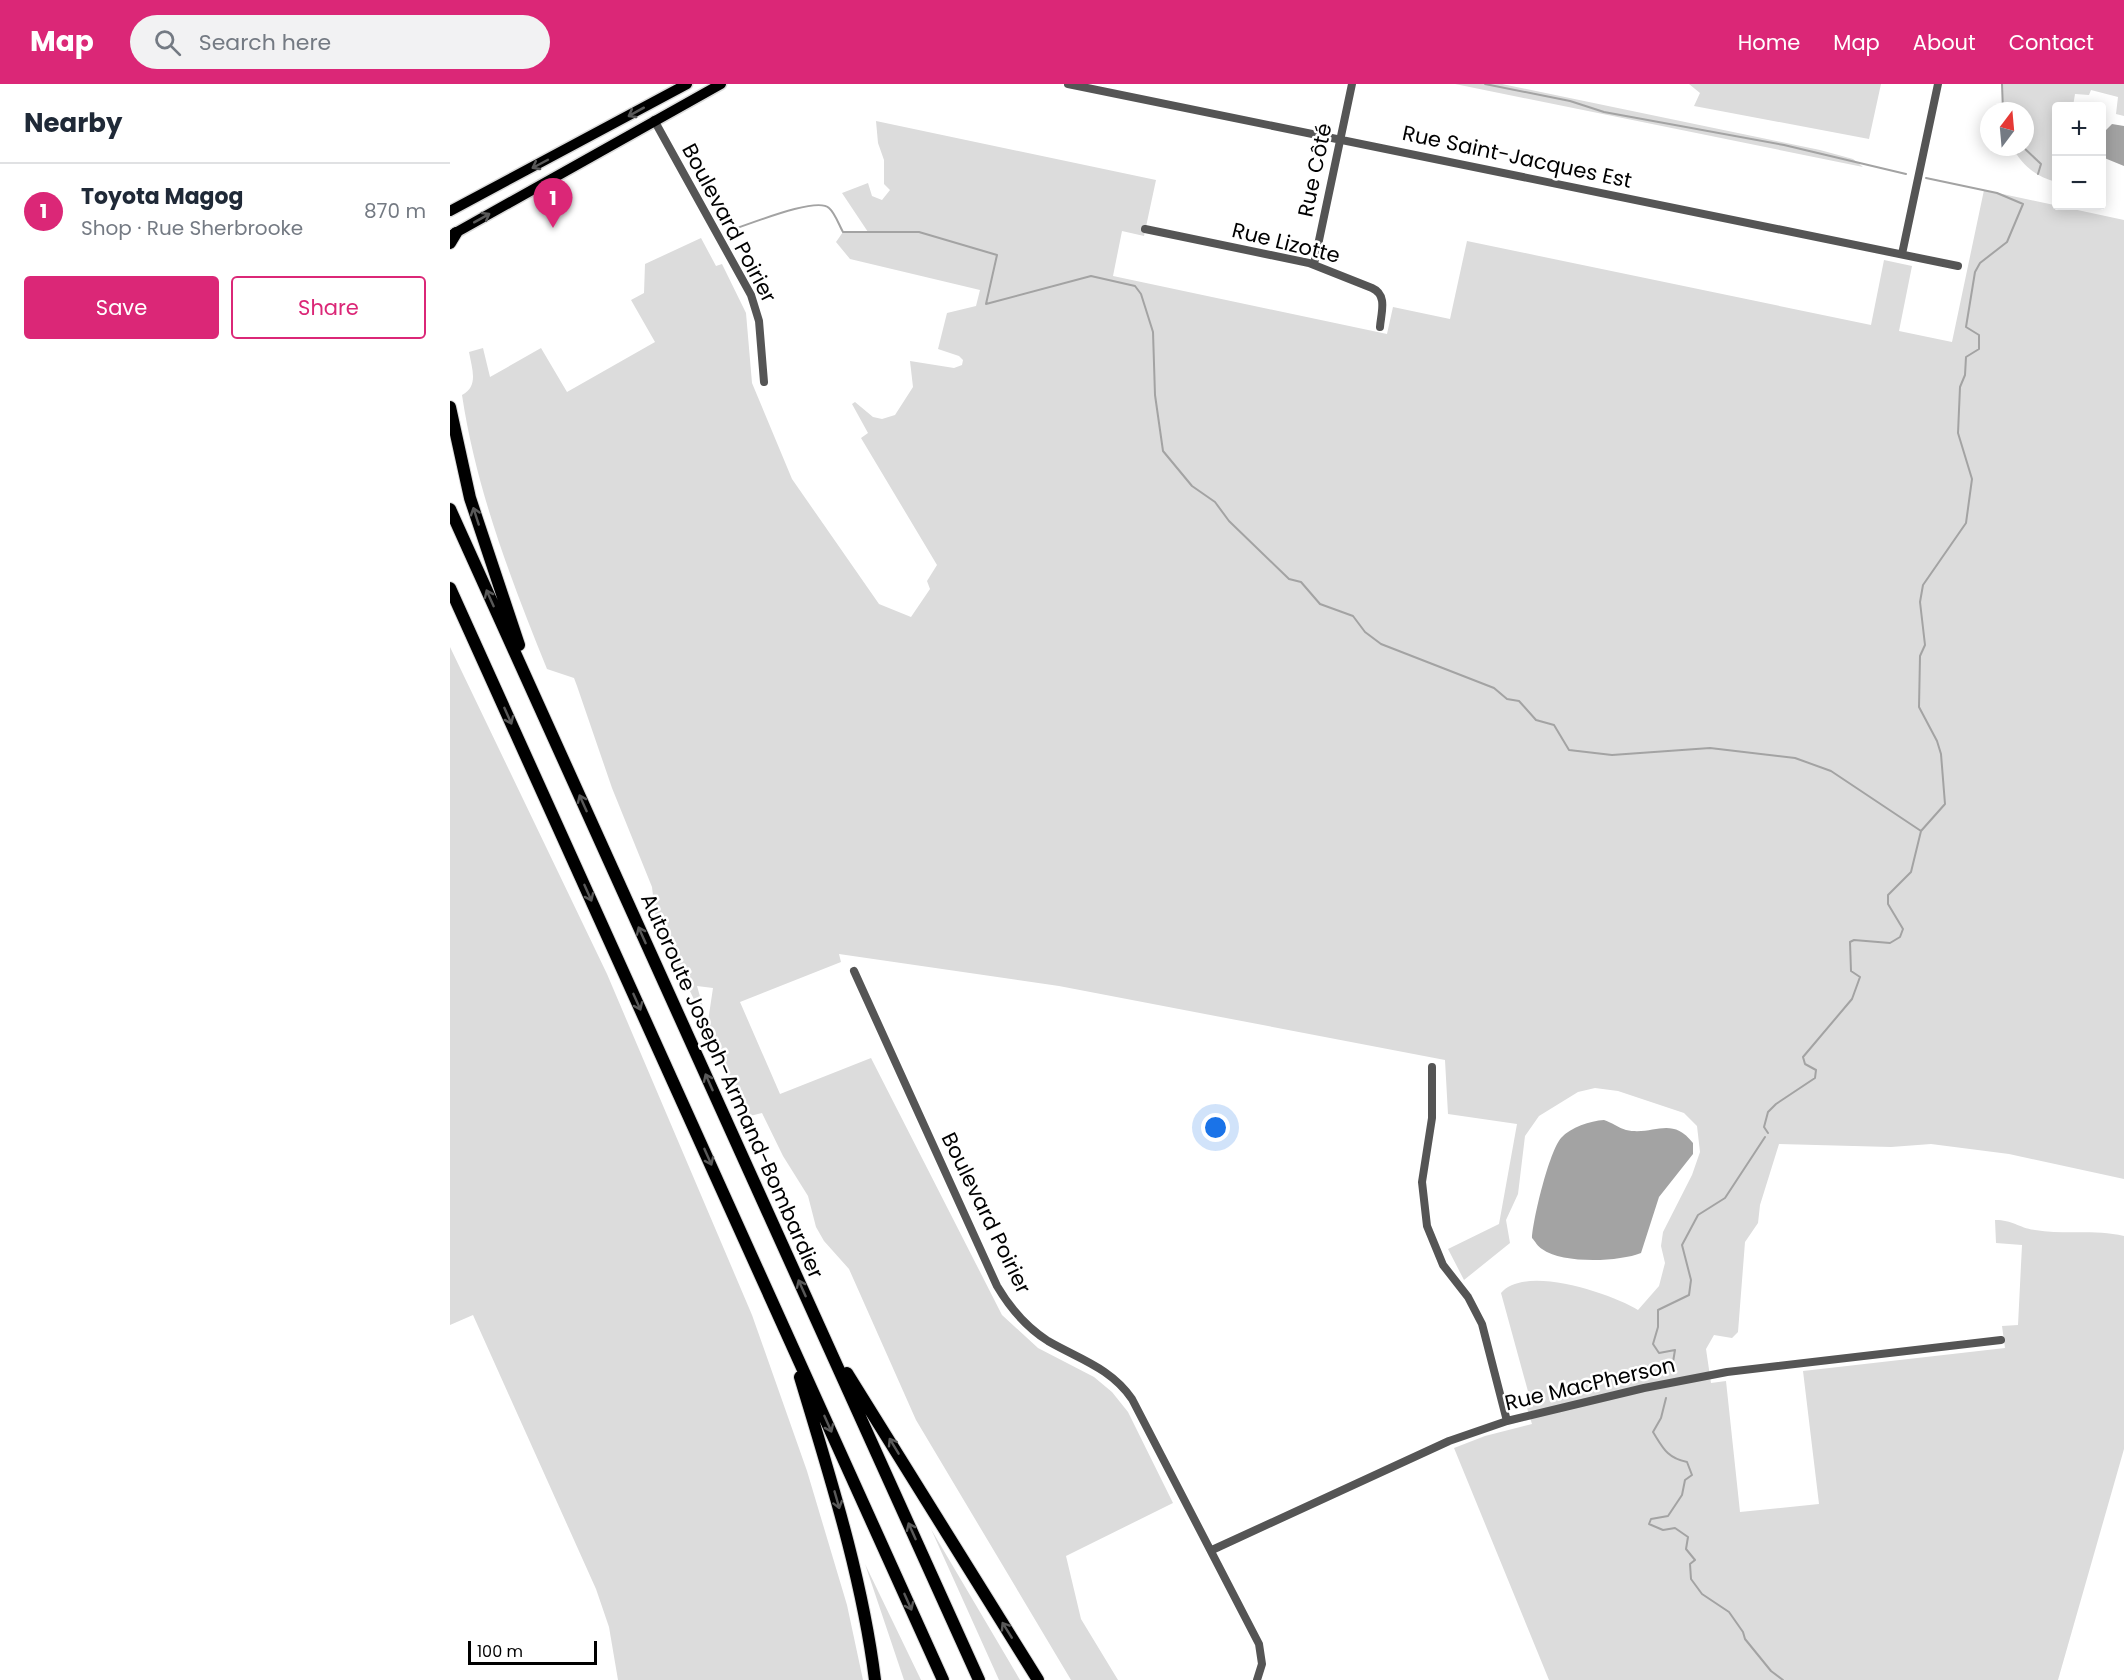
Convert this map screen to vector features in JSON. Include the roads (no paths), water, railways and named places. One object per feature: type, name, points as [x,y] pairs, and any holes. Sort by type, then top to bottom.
[{"type":"highway","points":[[450,407],[468,492],[502,591],[532,690]]},
{"type":"highway","name":"Autoroute Joseph-Armand-Bombardier","points":[[450,509],[979,1680]]},
{"type":"highway","points":[[450,588],[943,1680]]},
{"type":"highway","points":[[450,607],[484,662]]},
{"type":"highway","points":[[787,1333],[851,1549],[866,1616],[875,1680]]},
{"type":"highway","points":[[826,1341],[1038,1680]]},
{"type":"main road","points":[[450,211],[687,84]]},
{"type":"main road","points":[[452,237],[654,120],[721,84]]},
{"type":"street","name":"Rue Saint-Jacques Est","points":[[1068,84],[1958,266]]},
{"type":"street","name":"Rue Côté","points":[[1314,264],[1352,84]]},
{"type":"street","points":[[1902,254],[1938,84]]},
{"type":"street","name":"Boulevard Poirier","points":[[654,120],[751,295],[759,321],[764,382]]},
{"type":"street","name":"Rue Lizotte","points":[[1145,229],[1314,264],[1378,291],[1382,300],[1380,327]]},
{"type":"street","name":"Boulevard Poirier","points":[[854,970],[1002,1296],[1036,1333],[1098,1366],[1125,1390],[1140,1412],[1262,1650],[1263,1664],[1257,1680]]},
{"type":"street","points":[[1432,1068],[1432,1118],[1422,1182],[1427,1226],[1443,1265],[1468,1297],[1482,1324],[1507,1421]]},
{"type":"street","name":"Rue MacPherson","points":[[1212,1550],[1449,1441],[1507,1421],[1635,1390],[1726,1372],[2001,1340]]},
{"type":"waterway","points":[[1485,84],[1570,101],[1604,112],[1784,145],[1906,174]]},
{"type":"waterway","points":[[2002,84],[2003,102]]},
{"type":"waterway","points":[[2033,156],[2041,164],[2038,174]]},
{"type":"waterway","points":[[1768,1133],[1764,1127],[1768,1112],[1815,1078],[1816,1070],[1805,1064],[1803,1057],[1852,999],[1860,977],[1851,971],[1850,942],[1854,940],[1890,943],[1900,937],[1903,929],[1888,904],[1888,895],[1911,872],[1921,831],[1945,804],[1941,754],[1937,741],[1919,707],[1920,656],[1925,645],[1920,602],[1923,585],[1966,523],[1972,479],[1958,433],[1960,387],[1965,375],[1966,357],[1979,349],[1979,335],[1966,327],[1975,272],[1980,263],[2007,242],[2023,204],[1997,193],[1926,178]]},
{"type":"waterway","points":[[731,230],[797,208],[822,205],[831,210],[843,232],[919,232],[997,255],[986,304],[1091,276],[1135,286],[1141,294],[1153,332],[1155,395],[1163,451],[1192,486],[1215,502],[1229,521],[1289,579],[1301,582],[1320,604],[1353,616],[1365,632],[1381,644],[1494,688],[1507,699],[1519,701],[1536,720],[1554,725],[1569,750],[1612,755],[1710,748],[1795,758],[1831,771],[1921,831]]},
{"type":"waterway","points":[[1672,1368],[1675,1350],[1659,1353],[1653,1344],[1658,1327],[1658,1310],[1689,1295],[1691,1280],[1682,1245],[1698,1215],[1725,1198],[1765,1137]]},
{"type":"waterway","points":[[1666,1398],[1661,1418],[1653,1432],[1670,1455],[1687,1462],[1692,1475],[1685,1480],[1682,1495],[1668,1516],[1651,1519],[1649,1524],[1663,1530],[1675,1528],[1688,1537],[1686,1549],[1695,1560],[1690,1564],[1691,1579],[1702,1594],[1729,1612],[1743,1632],[1745,1639],[1771,1671],[1783,1680]]},
{"type":"place","name":"Toyota Magog","points":[[553,228]]}]
